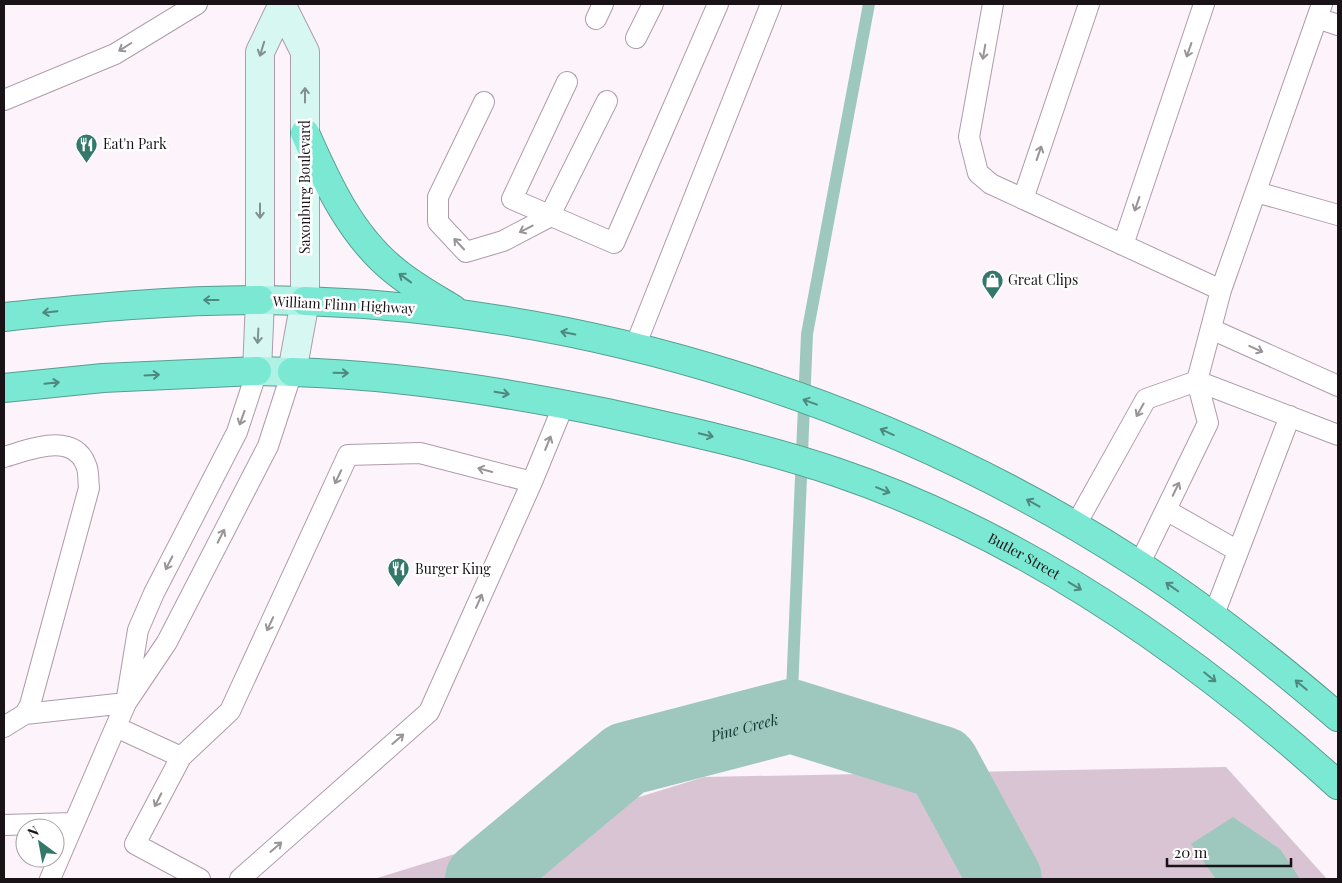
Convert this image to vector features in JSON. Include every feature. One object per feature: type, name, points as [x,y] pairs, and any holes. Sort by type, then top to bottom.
[{"type":"highway","points":[[305,133],[340,206],[375,253],[413,284],[461,314]]},
{"type":"highway","name":"William Flinn Highway","points":[[4,317],[156,303],[260,300]]},
{"type":"highway","name":"William Flinn Highway","points":[[305,301],[369,303],[461,314],[539,327],[680,360],[771,388],[856,418],[955,462],[1075,526]]},
{"type":"highway","points":[[4,388],[103,378],[257,371]]},
{"type":"highway","points":[[292,372],[358,374],[450,384],[564,404]]},
{"type":"highway","name":"Butler Street","points":[[564,404],[753,447],[838,472],[934,510],[1024,555],[1112,607],[1199,669],[1284,736],[1338,785]]},
{"type":"highway","points":[[1075,526],[1139,565],[1214,617],[1301,685],[1338,717]]},
{"type":"main road","name":"Saxonburg Boulevard","points":[[282,4],[305,52],[305,301],[292,372]]},
{"type":"main road","name":"Saxonburg Boulevard","points":[[257,371],[260,300],[260,52],[282,4]]},
{"type":"main road","name":"William Flinn Highway","points":[[260,300],[305,301]]},
{"type":"main road","points":[[257,371],[292,372]]},
{"type":"lane","points":[[4,100],[115,54],[197,4]]},
{"type":"lane","points":[[636,38],[652,4]]},
{"type":"lane","points":[[567,82],[512,200],[614,243],[718,4]]},
{"type":"lane","points":[[634,348],[771,4]]},
{"type":"lane","points":[[993,4],[969,137],[978,174],[991,184],[1221,290]]},
{"type":"lane","points":[[1023,199],[1089,4]]},
{"type":"lane","points":[[1123,245],[1204,4]]},
{"type":"lane","points":[[1139,565],[1208,423],[1197,381],[1221,290],[1319,11],[1338,25]]},
{"type":"lane","points":[[484,102],[438,197],[438,222],[466,252],[502,241],[549,217],[607,101]]},
{"type":"lane","points":[[1256,192],[1338,215]]},
{"type":"lane","points":[[1211,329],[1338,386]]},
{"type":"lane","points":[[126,703],[138,630],[154,593],[237,432],[257,371]]},
{"type":"lane","points":[[50,879],[126,703],[167,642],[268,446],[292,372]]},
{"type":"lane","points":[[1075,526],[1146,399],[1197,381],[1338,435]]},
{"type":"lane","points":[[240,879],[429,712],[532,482],[564,404]]},
{"type":"lane","points":[[1214,617],[1290,416]]},
{"type":"lane","points":[[4,456],[49,445],[67,447],[80,454],[87,466],[88,474],[89,488],[30,705],[25,714]]},
{"type":"lane","points":[[200,879],[135,844],[180,757],[230,711],[348,455],[420,453],[532,482]]},
{"type":"lane","points":[[1166,510],[1238,551]]},
{"type":"lane","points":[[4,727],[25,714],[126,703]]},
{"type":"lane","points":[[116,727],[180,757]]},
{"type":"lane","points":[[4,825],[74,823]]},
{"type":"shaded area","points":[[1226,767],[1327,879],[374,879],[704,777]]},
{"type":"shaded area","points":[[1233,817],[1280,849],[1300,879],[1216,879],[1191,844]]},
{"type":"waterway","points":[[791,716],[807,334],[869,4]]},
{"type":"waterway","name":"Pine Creek","points":[[482,879],[626,759],[791,716],[942,763],[1005,879]]},
{"type":"place","name":"Eat'n Park","points":[[87,163]]},
{"type":"place","name":"Great Clips","points":[[992,299]]},
{"type":"place","name":"Burger King","points":[[399,588]]}]
